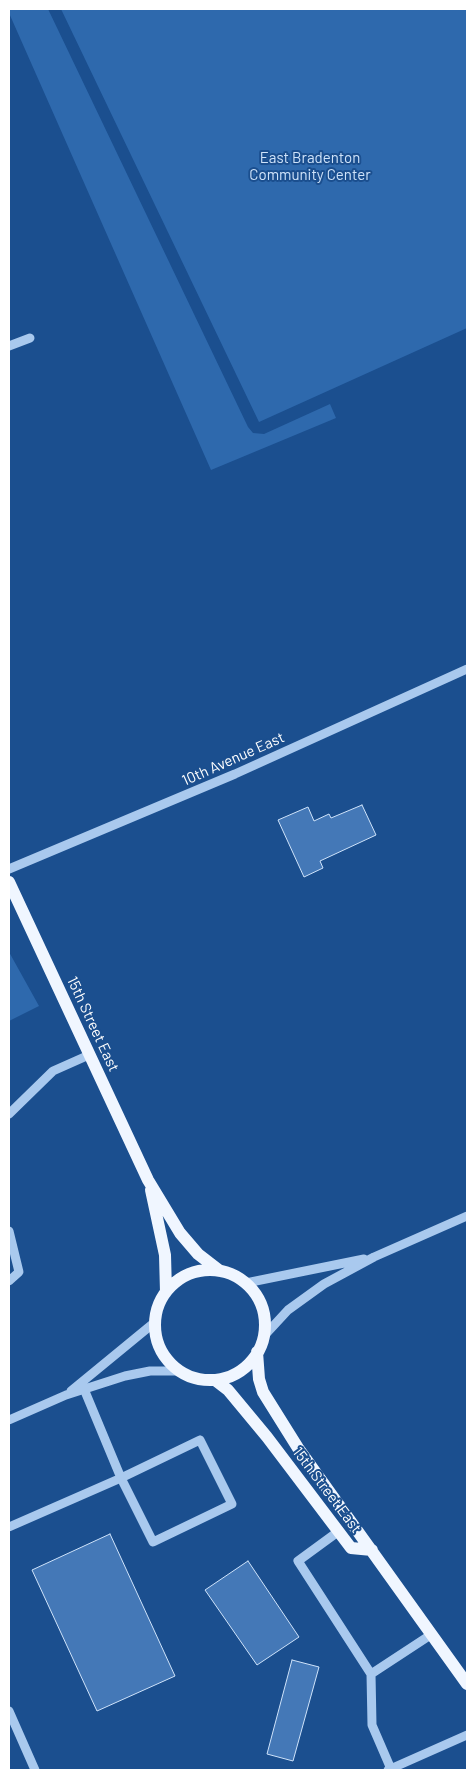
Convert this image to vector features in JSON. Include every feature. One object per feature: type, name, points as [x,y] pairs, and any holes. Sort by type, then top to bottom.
[{"type":"main road","name":"15th Street East","points":[[9,882],[148,1180],[180,1233],[198,1254],[220,1271]]},
{"type":"main road","name":"15th Street East","points":[[148,1180],[165,1255],[166,1292]]},
{"type":"main road","points":[[205,1271],[220,1271],[246,1283],[256,1294],[265,1322],[264,1336],[250,1362],[228,1377],[215,1380],[203,1380],[179,1371],[162,1352],[156,1337],[155,1322],[158,1306],[166,1292],[177,1281],[190,1274],[205,1271]]},
{"type":"main road","points":[[257,1352],[259,1379],[263,1392],[298,1448],[467,1684]]},
{"type":"main road","name":"15th Street East","points":[[215,1380],[228,1390],[267,1437],[351,1548],[372,1550]]},
{"type":"street","points":[[9,346],[30,338]]},
{"type":"street","name":"10th Avenue East","points":[[9,869],[235,774],[467,669]]},
{"type":"street","points":[[9,1114],[53,1071],[89,1055]]},
{"type":"street","points":[[264,1336],[288,1310],[324,1284],[374,1258],[467,1216]]},
{"type":"street","points":[[9,1231],[19,1272],[9,1281]]},
{"type":"street","points":[[246,1283],[374,1258]]},
{"type":"street","points":[[66,1395],[155,1322]]},
{"type":"street","points":[[9,1420],[66,1395],[125,1376],[150,1371],[179,1371]]},
{"type":"street","points":[[9,1527],[121,1478],[200,1440],[232,1504],[153,1542],[121,1478],[84,1389]]},
{"type":"street","points":[[339,1531],[298,1561],[371,1674],[372,1725],[390,1770],[467,1735]]},
{"type":"street","points":[[371,1674],[432,1634]]},
{"type":"street","points":[[9,1711],[36,1770]]},
{"type":"green space","points":[[9,9],[48,9],[248,427],[253,433],[264,434],[330,404],[336,418],[211,470],[9,13]]},
{"type":"green space","name":"East Bradenton Community Center","points":[[61,9],[467,9],[467,328],[259,422]]},
{"type":"green space","points":[[9,952],[39,1006],[9,1021]]},
{"type":"building","points":[[362,805],[376,835],[320,861],[323,868],[304,877],[278,820],[308,807],[314,821],[329,814],[331,818]]},
{"type":"building","points":[[110,1534],[175,1676],[97,1711],[32,1570]]},
{"type":"building","points":[[248,1561],[299,1637],[257,1665],[205,1590]]},
{"type":"building","points":[[292,1660],[319,1667],[293,1761],[267,1754]]}]
